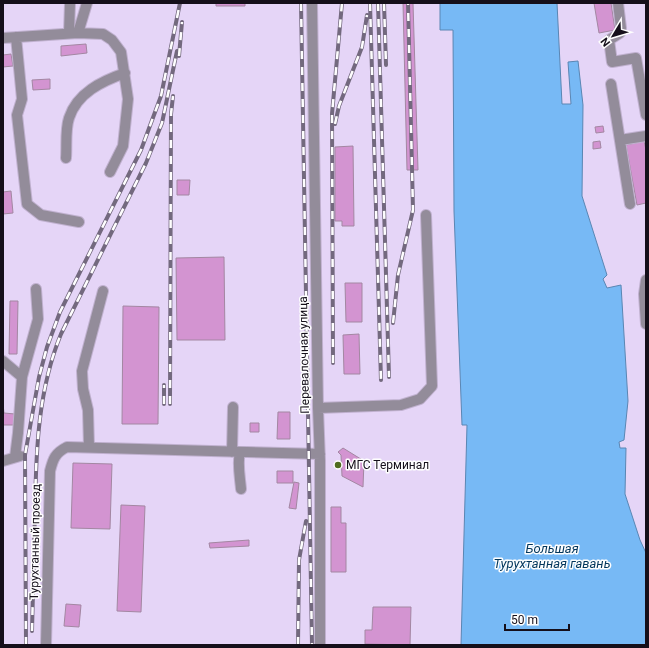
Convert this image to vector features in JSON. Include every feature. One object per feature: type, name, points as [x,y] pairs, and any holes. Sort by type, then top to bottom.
[{"type":"street","points":[[70,3],[74,33]]},
{"type":"street","points":[[74,33],[87,3]]},
{"type":"street","name":"Перевалочная улица","points":[[312,3],[320,454],[320,645]]},
{"type":"street","points":[[618,3],[621,28],[620,33],[609,40],[612,62],[636,58],[646,115]]},
{"type":"street","points":[[3,38],[74,33],[103,34],[112,40],[121,52],[128,99],[123,146],[110,172]]},
{"type":"street","points":[[16,37],[22,99],[17,115],[28,204],[41,215],[79,222]]},
{"type":"street","points":[[66,158],[69,118],[78,102],[92,88],[125,73]]},
{"type":"street","points":[[612,84],[630,204]]},
{"type":"street","points":[[620,140],[646,136]]},
{"type":"street","points":[[318,408],[401,405],[420,399],[432,386],[426,215]]},
{"type":"street","points":[[646,280],[644,294],[646,324]]},
{"type":"street","points":[[3,461],[18,456],[22,377],[38,319],[36,289]]},
{"type":"street","points":[[103,292],[82,371],[83,389],[88,410],[89,447],[320,454]]},
{"type":"street","points":[[3,361],[22,377]]},
{"type":"street","points":[[233,407],[236,452],[240,465],[241,489]]},
{"type":"street","name":"Турухтанный проезд","points":[[46,645],[50,471],[55,456],[67,447],[89,447]]},
{"type":"water","name":"Большая Турухтанная гавань","points":[[440,3],[557,3],[562,104],[571,104],[568,62],[578,61],[583,105],[582,196],[607,275],[603,279],[607,288],[621,285],[628,401],[624,440],[619,442],[620,448],[626,448],[625,494],[640,540],[646,553],[646,645],[461,645],[467,425],[462,425],[454,211],[453,30],[440,30]]},
{"type":"building","points":[[216,3],[245,3],[245,6],[216,6]]},
{"type":"building","points":[[403,3],[413,3],[418,170],[407,170]]},
{"type":"building","points":[[594,3],[611,3],[615,30],[599,33]]},
{"type":"building","points":[[86,44],[87,53],[61,56],[61,46]]},
{"type":"building","points":[[11,54],[13,66],[3,67],[3,55]]},
{"type":"building","points":[[50,79],[50,89],[33,90],[32,80]]},
{"type":"building","points":[[603,126],[604,132],[596,133],[595,127]]},
{"type":"building","points":[[600,141],[601,148],[593,149],[593,142]]},
{"type":"building","points":[[644,141],[646,150],[646,203],[637,205],[626,145]]},
{"type":"building","points":[[353,146],[354,226],[342,226],[342,221],[335,221],[335,147]]},
{"type":"building","points":[[177,180],[190,180],[189,195],[177,195]]},
{"type":"building","points":[[11,191],[13,213],[3,214],[3,192]]},
{"type":"building","points":[[224,257],[225,340],[177,340],[176,258]]},
{"type":"building","points":[[345,283],[362,283],[362,322],[346,322]]},
{"type":"building","points":[[10,301],[18,301],[17,354],[9,354]]},
{"type":"building","points":[[123,306],[159,307],[158,424],[122,424]]},
{"type":"building","points":[[359,334],[360,374],[344,374],[343,335]]},
{"type":"building","points":[[3,404],[4,413],[15,414],[15,425],[3,425]]},
{"type":"building","points":[[278,412],[290,412],[290,439],[277,439]]},
{"type":"building","points":[[250,423],[259,423],[259,432],[250,432]]},
{"type":"building","points":[[343,448],[364,461],[363,487],[342,476],[341,455],[338,452]]},
{"type":"building","points":[[73,463],[112,464],[110,529],[71,528]]},
{"type":"building","points":[[277,471],[293,471],[293,483],[277,483]]},
{"type":"building","points":[[294,482],[299,483],[296,509],[289,508]]},
{"type":"building","points":[[121,505],[145,506],[141,612],[117,611]]},
{"type":"building","points":[[331,507],[341,507],[341,523],[346,523],[346,572],[331,572]]},
{"type":"building","points":[[249,540],[249,546],[210,548],[209,543]]},
{"type":"building","points":[[66,604],[81,605],[79,627],[64,626]]},
{"type":"building","points":[[373,607],[411,607],[410,645],[365,644],[365,630],[372,630]]},
{"type":"railway","points":[[26,645],[25,455],[39,377],[47,347],[60,312],[141,150],[161,96],[180,3]]},
{"type":"railway","points":[[301,3],[312,645]]},
{"type":"railway","points":[[333,363],[332,114],[342,3]]},
{"type":"railway","points":[[370,3],[381,380]]},
{"type":"railway","points":[[378,3],[389,377]]},
{"type":"railway","points":[[384,3],[386,65]]},
{"type":"railway","points":[[393,323],[398,275],[413,210],[408,3]]},
{"type":"railway","points":[[335,124],[339,106],[362,47],[367,15]]},
{"type":"railway","points":[[179,56],[182,22]]},
{"type":"railway","points":[[32,631],[36,465],[40,420],[47,377],[61,334],[146,163],[162,123],[177,51]]},
{"type":"railway","points":[[170,404],[171,114],[173,96]]},
{"type":"railway","points":[[164,385],[164,404]]},
{"type":"railway","points":[[298,645],[299,560],[306,521]]},
{"type":"place","name":"МГС Терминал","points":[[338,465]]}]
